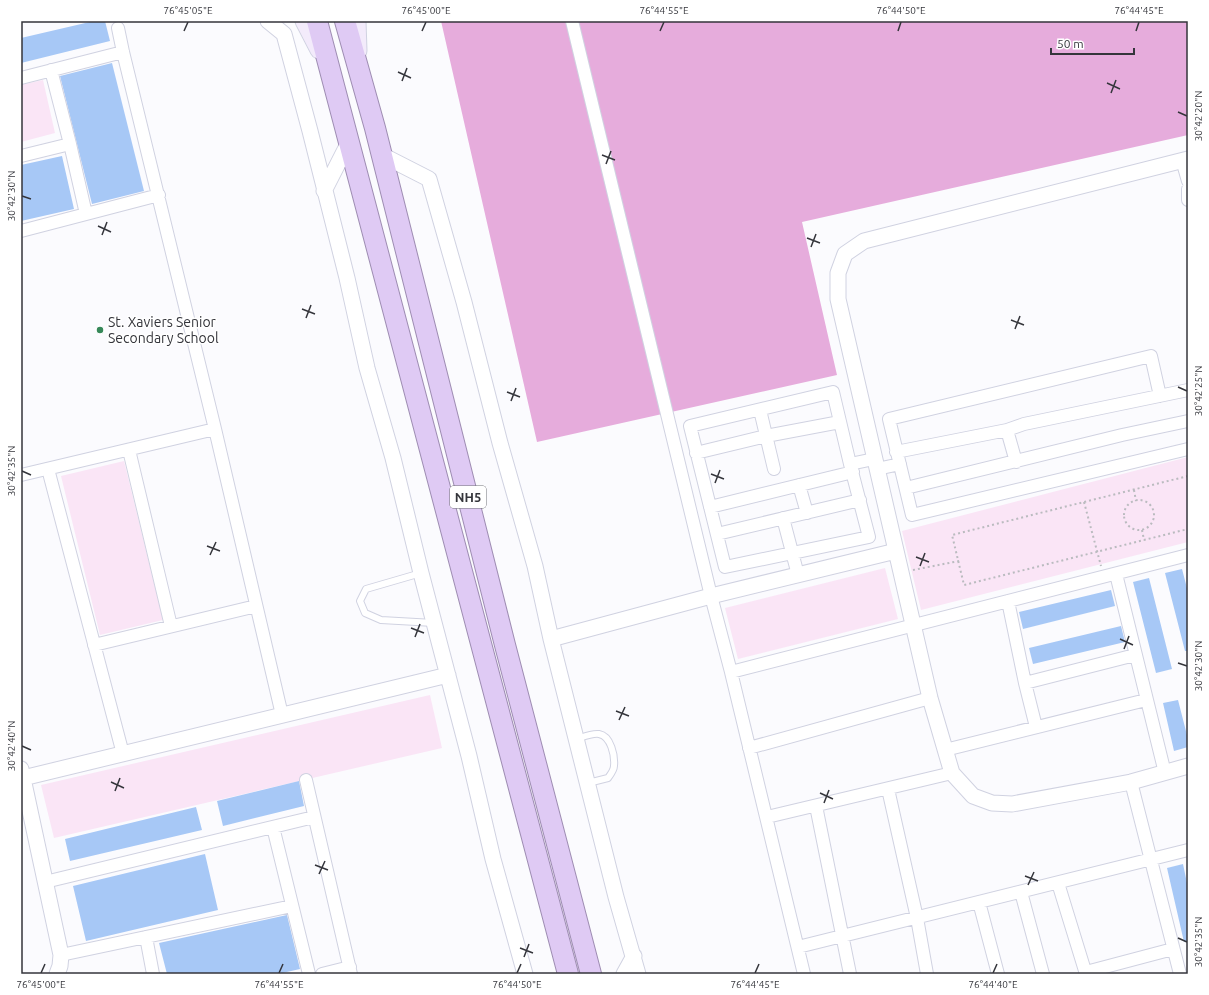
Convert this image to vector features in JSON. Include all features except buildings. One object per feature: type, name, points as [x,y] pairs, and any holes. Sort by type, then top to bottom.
[{"type":"highway","name":"NH5","points":[[318,21],[568,974]]},
{"type":"highway","name":"NH5","points":[[345,21],[382,155],[504,638],[591,974]]},
{"type":"main road","points":[[304,21],[331,74]]},
{"type":"main road","points":[[357,21],[358,67]]},
{"type":"street","points":[[268,21],[284,34],[347,278],[368,368],[393,458],[421,573],[469,756],[493,859],[526,974]]},
{"type":"street","points":[[572,21],[804,974]]},
{"type":"street","points":[[118,28],[215,429],[282,715]]},
{"type":"street","points":[[21,78],[123,52]]},
{"type":"street","points":[[50,70],[70,144],[86,214]]},
{"type":"street","points":[[324,191],[349,142]]},
{"type":"street","points":[[21,156],[70,144]]},
{"type":"street","points":[[382,155],[430,179],[464,302],[500,443],[535,566],[551,639],[616,897],[638,974]]},
{"type":"street","points":[[1188,182],[1185,159],[864,241],[845,254],[838,273],[838,299],[875,464],[930,698],[952,773],[973,796],[992,803],[1012,804],[1131,782],[1188,766]]},
{"type":"street","points":[[1188,190],[1188,200]]},
{"type":"street","points":[[21,231],[159,195]]},
{"type":"street","points":[[1160,396],[1151,356],[889,419],[912,515],[1188,449]]},
{"type":"street","points":[[896,452],[1007,430],[1024,424],[1188,390]]},
{"type":"street","points":[[833,392],[869,537],[725,567],[690,426],[760,410],[833,392]]},
{"type":"street","points":[[760,410],[774,469]]},
{"type":"street","points":[[906,488],[1122,435],[1188,421]]},
{"type":"street","points":[[696,453],[766,436],[840,422]]},
{"type":"street","points":[[21,476],[215,429]]},
{"type":"street","points":[[1007,430],[1016,462]]},
{"type":"street","points":[[129,450],[172,626]]},
{"type":"street","points":[[710,507],[799,485],[852,468],[875,464],[900,464]]},
{"type":"street","points":[[48,469],[123,754]]},
{"type":"street","points":[[799,485],[807,513]]},
{"type":"street","points":[[717,534],[860,500]]},
{"type":"street","points":[[783,518],[798,575]]},
{"type":"street","points":[[551,639],[711,596],[896,551]]},
{"type":"street","points":[[731,672],[1188,555]]},
{"type":"street","points":[[1110,575],[1135,655],[1165,773]]},
{"type":"street","points":[[1008,601],[1036,727]]},
{"type":"street","points":[[94,644],[256,606]]},
{"type":"street","points":[[1025,683],[1135,655]]},
{"type":"street","points":[[57,974],[60,966],[61,955],[22,774],[123,754],[448,675]]},
{"type":"street","points":[[749,748],[930,698]]},
{"type":"street","points":[[945,750],[1146,700]]},
{"type":"street","points":[[767,817],[952,773]]},
{"type":"street","points":[[306,780],[351,971],[322,974]]},
{"type":"street","points":[[1131,782],[1180,974]]},
{"type":"street","points":[[888,789],[917,918],[927,974]]},
{"type":"street","points":[[816,806],[850,974]]},
{"type":"street","points":[[45,882],[314,817]]},
{"type":"street","points":[[273,827],[309,974]]},
{"type":"street","points":[[798,947],[1188,850]]},
{"type":"street","points":[[1058,883],[1086,973],[1173,949]]},
{"type":"street","points":[[1021,892],[1043,974]]},
{"type":"street","points":[[979,902],[998,974]]},
{"type":"street","points":[[61,955],[292,906]]},
{"type":"street","points":[[146,937],[153,974]]},
{"type":"street","points":[[624,974],[634,956]]},
{"type":"lane","points":[[421,573],[366,589],[360,601],[365,613],[381,620],[434,623]]},
{"type":"lane","points":[[577,738],[598,734],[605,737],[609,743],[613,757],[614,768],[608,778],[588,783]]},
{"type":"path","points":[[1188,476],[952,535],[964,585],[1188,529]]},
{"type":"path","points":[[1134,490],[1136,500]]},
{"type":"path","points":[[1136,500],[1147,503],[1153,510],[1152,524],[1142,530],[1134,530],[1124,518],[1126,508],[1129,504],[1136,500]]},
{"type":"path","points":[[1084,502],[1097,552],[1110,575]]},
{"type":"path","points":[[1142,530],[1144,540]]},
{"type":"path","points":[[901,572],[959,561]]},
{"type":"shaded area","points":[[441,21],[1188,21],[1188,135],[802,222],[837,375],[537,442]]},
{"type":"shaded area","points":[[43,80],[55,133],[21,142],[21,85]]},
{"type":"shaded area","points":[[1188,457],[1188,542],[921,610],[902,531]]},
{"type":"shaded area","points":[[124,461],[163,620],[100,635],[61,476]]},
{"type":"shaded area","points":[[885,568],[898,619],[738,659],[725,608]]},
{"type":"shaded area","points":[[430,695],[442,748],[54,838],[41,785]]},
{"type":"place","name":"St. Xaviers Senior Secondary School","points":[[100,330]]}]
